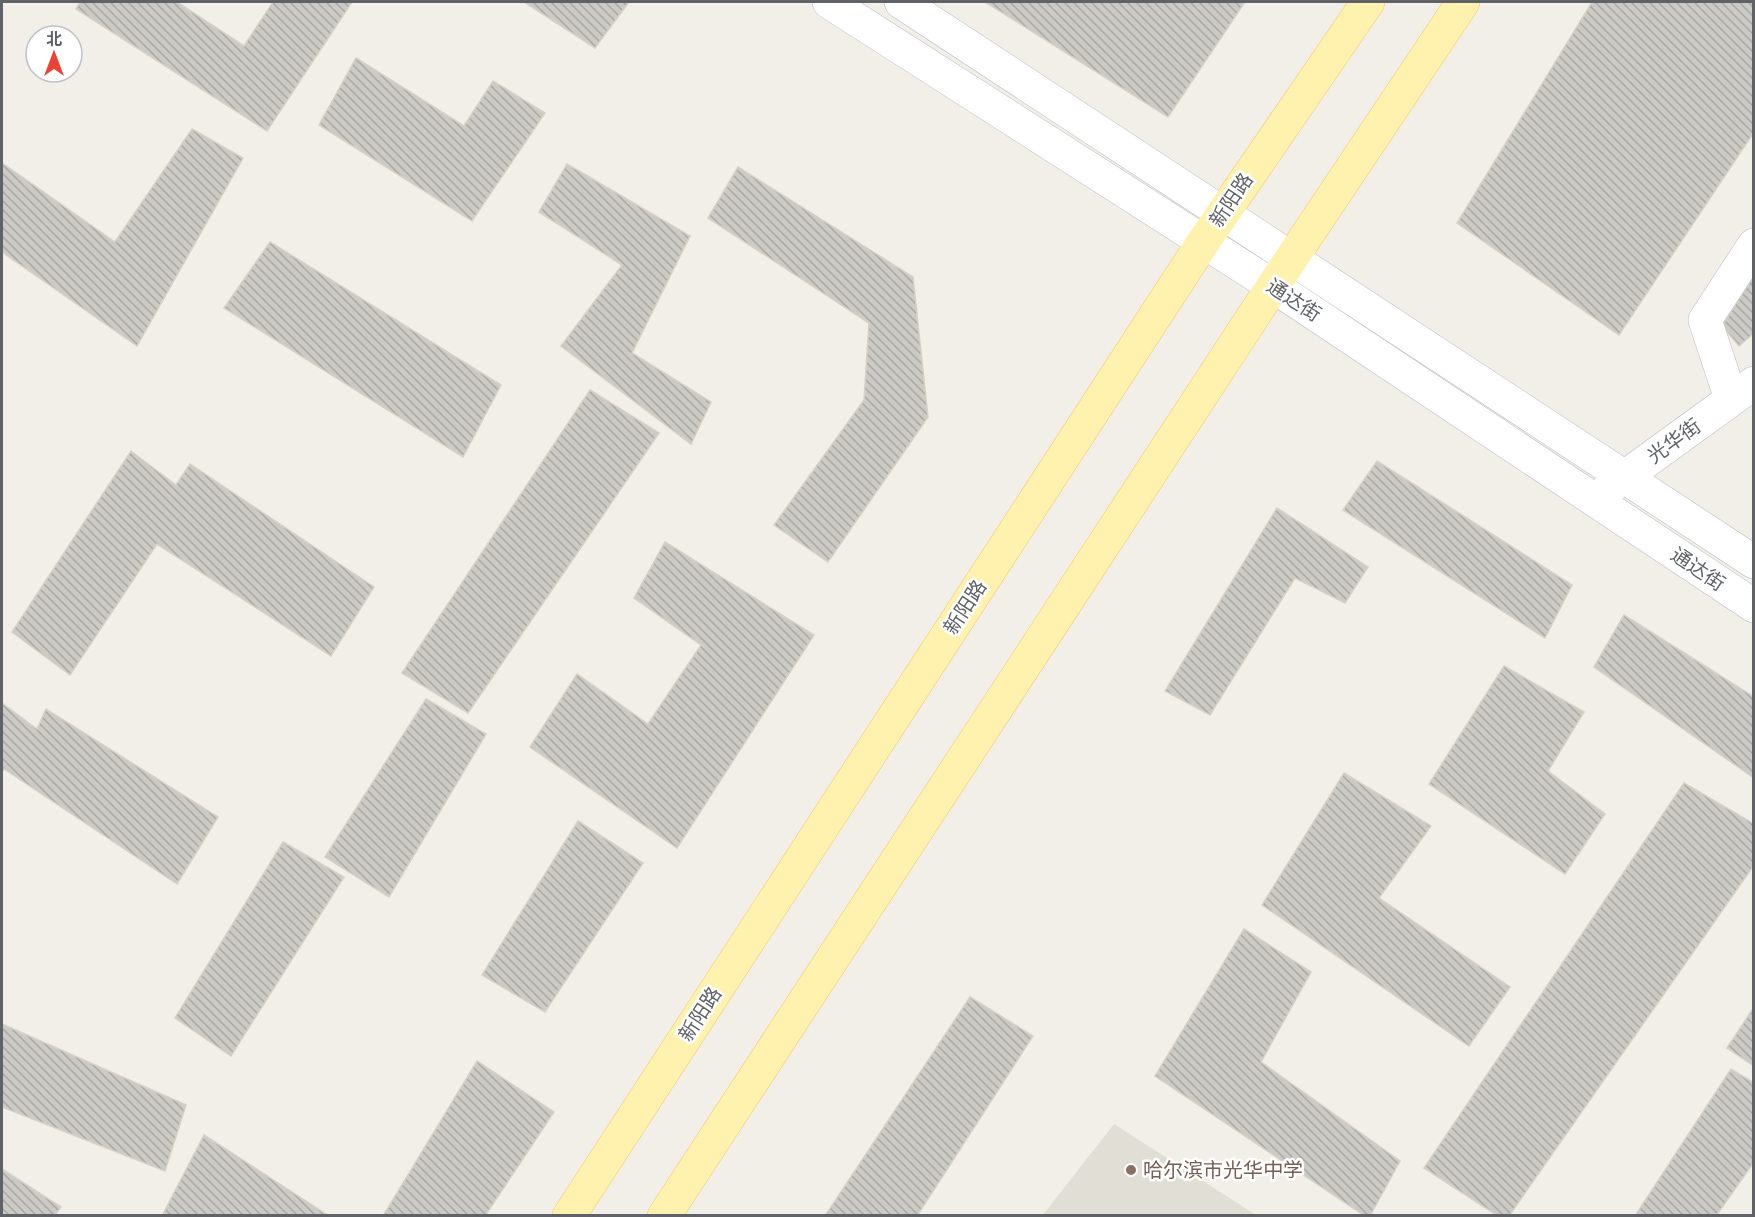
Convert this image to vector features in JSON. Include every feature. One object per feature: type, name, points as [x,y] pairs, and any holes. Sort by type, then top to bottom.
[{"type":"main road","name":"通达街","points":[[829,2],[1273,286],[1754,606]]},
{"type":"main road","name":"通达街","points":[[901,2],[1754,562]]},
{"type":"main road","name":"新阳路","points":[[569,1215],[1223,212],[1368,2]]},
{"type":"main road","points":[[664,1215],[1291,258],[1463,2]]},
{"type":"main road","points":[[1742,391],[1705,320],[1754,245]]},
{"type":"main road","name":"光华街","points":[[1594,499],[1742,391]]},
{"type":"shaded area","name":"哈尔滨市光华中学","points":[[1114,1124],[1256,1215],[1043,1215]]},
{"type":"building","points":[[80,2],[177,2],[244,46],[273,2],[352,2],[267,131],[76,9]]},
{"type":"building","points":[[524,2],[629,2],[595,48]]},
{"type":"building","points":[[985,2],[1245,2],[1168,117]]},
{"type":"building","points":[[1592,2],[1754,2],[1754,132],[1619,335],[1457,223]]},
{"type":"building","points":[[356,58],[464,126],[493,81],[545,113],[472,221],[319,125]]},
{"type":"building","points":[[192,129],[243,158],[137,346],[2,252],[2,163],[115,242]]},
{"type":"building","points":[[567,164],[690,236],[632,353],[711,402],[691,444],[561,346],[622,265],[539,212]]},
{"type":"building","points":[[738,167],[913,277],[928,417],[828,562],[774,525],[864,400],[869,323],[708,218]]},
{"type":"building","points":[[270,242],[501,385],[463,457],[224,308]]},
{"type":"building","points":[[1754,275],[1754,333],[1739,346],[1722,326]]},
{"type":"building","points":[[590,390],[659,433],[468,713],[402,673]]},
{"type":"building","points":[[131,451],[176,485],[190,464],[374,587],[331,656],[157,544],[70,675],[12,632]]},
{"type":"building","points":[[1377,461],[1572,585],[1545,638],[1343,510]]},
{"type":"building","points":[[1277,508],[1368,567],[1345,603],[1295,578],[1210,715],[1165,691]]},
{"type":"building","points":[[665,542],[814,635],[677,848],[530,747],[577,674],[648,724],[701,645],[634,598]]},
{"type":"building","points":[[1624,615],[1754,697],[1754,778],[1594,667]]},
{"type":"building","points":[[1504,666],[1584,712],[1548,771],[1605,814],[1565,874],[1429,784]]},
{"type":"building","points":[[426,699],[486,734],[389,897],[325,857]]},
{"type":"building","points":[[2,703],[37,729],[46,709],[218,817],[177,884],[4,769],[2,772]]},
{"type":"building","points":[[1344,773],[1431,826],[1379,898],[1510,987],[1469,1046],[1262,905]]},
{"type":"building","points":[[1684,783],[1754,824],[1754,865],[1509,1216],[1498,1216],[1424,1168]]},
{"type":"building","points":[[578,821],[643,863],[545,1012],[482,975]]},
{"type":"building","points":[[283,842],[344,877],[231,1056],[175,1018]]},
{"type":"building","points":[[1244,929],[1311,972],[1261,1062],[1400,1161],[1370,1216],[1365,1216],[1155,1076]]},
{"type":"building","points":[[970,997],[1033,1036],[917,1216],[825,1216]]},
{"type":"building","points":[[1754,1007],[1754,1066],[1727,1048]]},
{"type":"building","points":[[2,1024],[186,1105],[165,1171],[2,1107]]},
{"type":"building","points":[[477,1061],[554,1112],[485,1216],[383,1216]]},
{"type":"building","points":[[1731,1069],[1754,1083],[1754,1162],[1716,1216],[1635,1216]]},
{"type":"building","points":[[204,1135],[329,1216],[162,1216]]},
{"type":"building","points":[[2,1169],[61,1207],[54,1216],[2,1216]]},
{"type":"place","name":"哈尔滨市光华中学","points":[[1131,1170]]}]
